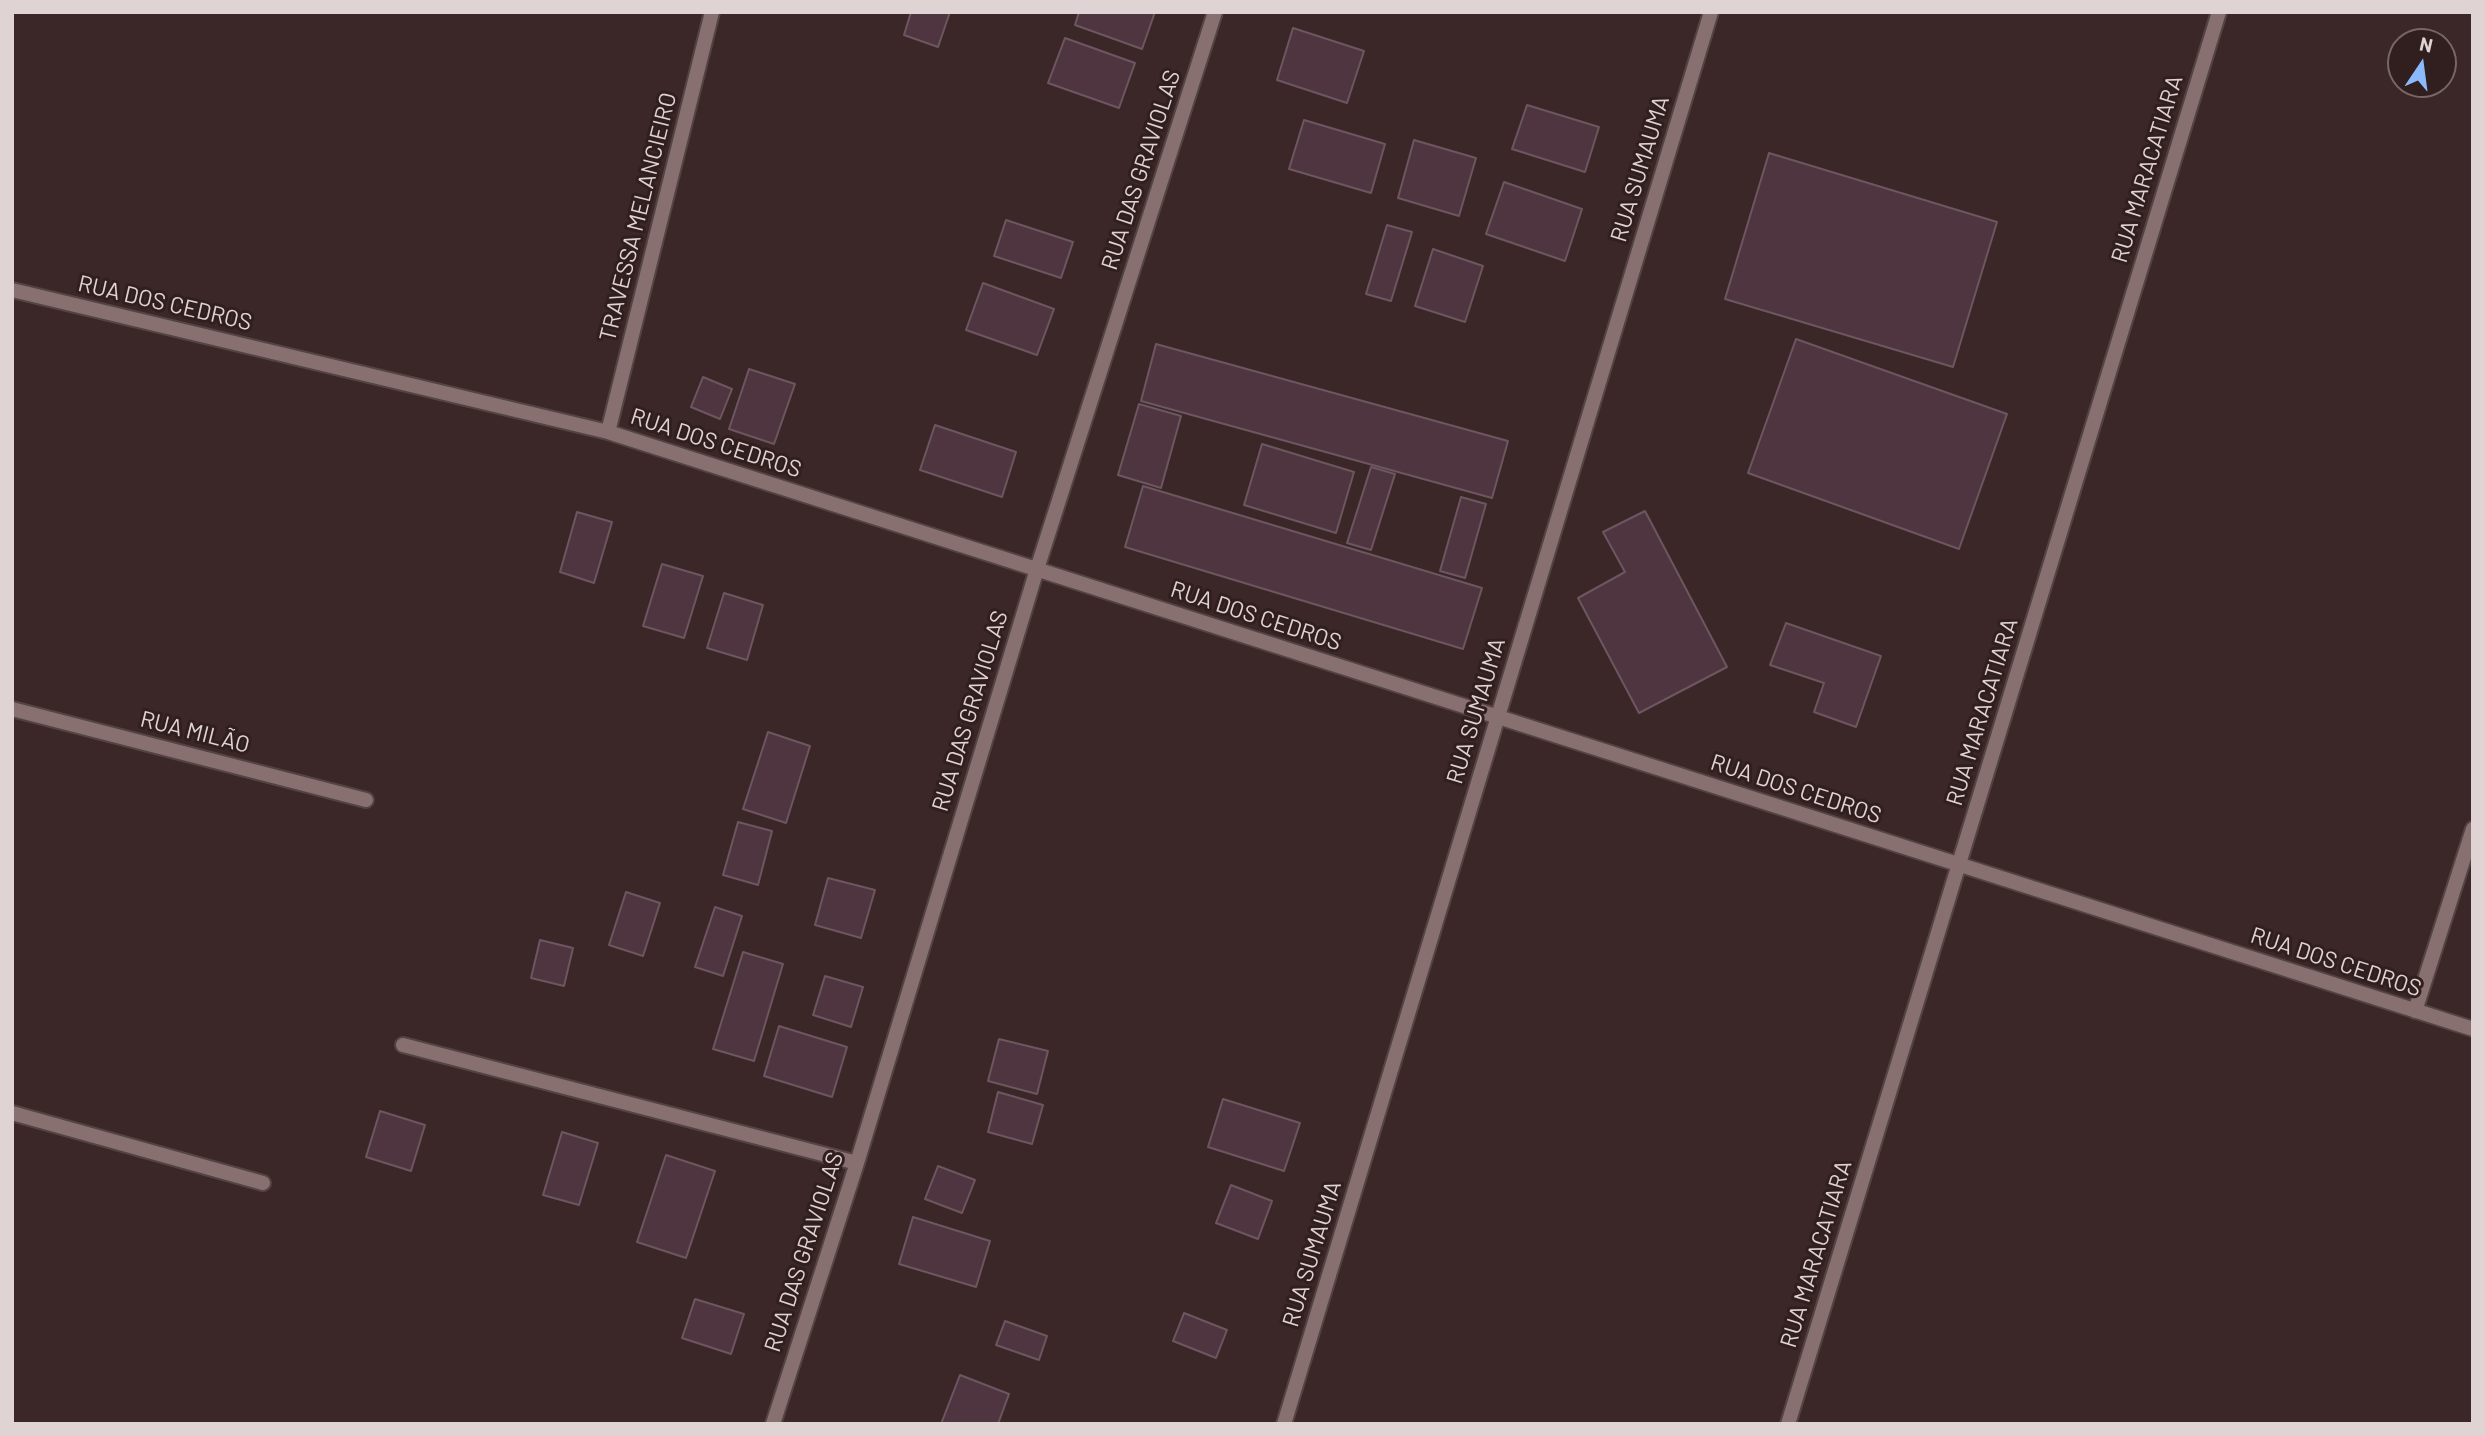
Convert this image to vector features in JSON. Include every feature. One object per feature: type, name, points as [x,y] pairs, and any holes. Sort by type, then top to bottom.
[{"type":"street","name":"TRAVESSA MELANCIEIRO","points":[[608,432],[712,12]]},
{"type":"street","name":"RUA DAS GRAVIOLAS","points":[[773,1424],[857,1163],[1037,569],[1215,12]]},
{"type":"street","name":"RUA SUMAUMA","points":[[1284,1424],[1711,12]]},
{"type":"street","name":"RUA MARACATIARA","points":[[1788,1424],[2219,12]]},
{"type":"street","name":"RUA DOS CEDROS","points":[[12,290],[608,432],[2473,1030]]},
{"type":"street","name":"RUA MILÃO","points":[[12,709],[366,800]]},
{"type":"street","points":[[2415,1011],[2473,829]]},
{"type":"street","points":[[402,1045],[857,1163]]},
{"type":"street","points":[[12,1113],[263,1183]]},
{"type":"building","points":[[911,12],[950,12],[938,47],[904,35]]},
{"type":"building","points":[[1079,12],[1155,12],[1142,49],[1075,25]]},
{"type":"building","points":[[1293,28],[1364,51],[1347,103],[1277,80]]},
{"type":"building","points":[[1065,38],[1135,63],[1119,108],[1048,83]]},
{"type":"building","points":[[1527,105],[1599,127],[1585,172],[1512,149]]},
{"type":"building","points":[[1304,120],[1385,144],[1371,193],[1289,169]]},
{"type":"building","points":[[1414,140],[1476,158],[1459,216],[1398,198]]},
{"type":"building","points":[[1769,153],[1997,222],[1953,367],[1725,299]]},
{"type":"building","points":[[1504,182],[1582,209],[1565,261],[1486,234]]},
{"type":"building","points":[[1006,220],[1073,242],[1061,278],[994,256]]},
{"type":"building","points":[[1387,225],[1412,232],[1391,301],[1366,294]]},
{"type":"building","points":[[1433,249],[1483,266],[1465,322],[1415,306]]},
{"type":"building","points":[[983,283],[1054,309],[1037,355],[966,330]]},
{"type":"building","points":[[1796,339],[2007,414],[1959,549],[1748,473]]},
{"type":"building","points":[[1156,344],[1508,441],[1492,498],[1141,401]]},
{"type":"building","points":[[749,369],[795,384],[774,444],[729,429]]},
{"type":"building","points":[[703,377],[732,389],[720,419],[691,407]]},
{"type":"building","points":[[1139,404],[1181,416],[1161,488],[1118,475]]},
{"type":"building","points":[[935,425],[1016,452],[1002,497],[920,470]]},
{"type":"building","points":[[1262,444],[1354,472],[1336,533],[1244,505]]},
{"type":"building","points":[[1371,467],[1395,474],[1371,550],[1347,543]]},
{"type":"building","points":[[1143,486],[1482,588],[1463,649],[1125,547]]},
{"type":"building","points":[[1461,497],[1486,504],[1465,578],[1440,571]]},
{"type":"building","points":[[1645,511],[1727,667],[1639,713],[1578,598],[1625,572],[1603,532]]},
{"type":"building","points":[[577,512],[612,522],[594,583],[560,572]]},
{"type":"building","points":[[662,564],[703,576],[684,638],[643,626]]},
{"type":"building","points":[[724,593],[763,605],[747,660],[707,648]]},
{"type":"building","points":[[1786,623],[1881,656],[1856,727],[1814,712],[1824,683],[1770,665]]},
{"type":"building","points":[[768,732],[810,746],[786,823],[743,809]]},
{"type":"building","points":[[738,822],[772,831],[758,885],[723,875]]},
{"type":"building","points":[[828,878],[875,890],[861,938],[815,925]]},
{"type":"building","points":[[626,892],[660,903],[643,956],[609,945]]},
{"type":"building","points":[[715,907],[742,916],[723,976],[695,967]]},
{"type":"building","points":[[540,940],[573,948],[564,986],[531,978]]},
{"type":"building","points":[[743,952],[783,964],[754,1061],[713,1049]]},
{"type":"building","points":[[825,976],[863,987],[851,1027],[813,1015]]},
{"type":"building","points":[[779,1026],[847,1047],[832,1097],[764,1076]]},
{"type":"building","points":[[999,1039],[1048,1051],[1037,1094],[988,1081]]},
{"type":"building","points":[[998,1092],[1043,1105],[1032,1144],[988,1132]]},
{"type":"building","points":[[1223,1099],[1300,1123],[1284,1171],[1208,1147]]},
{"type":"building","points":[[380,1111],[425,1125],[411,1171],[366,1157]]},
{"type":"building","points":[[562,1132],[598,1143],[579,1205],[543,1195]]},
{"type":"building","points":[[666,1155],[715,1171],[686,1258],[637,1242]]},
{"type":"building","points":[[938,1166],[975,1180],[962,1213],[925,1199]]},
{"type":"building","points":[[1231,1185],[1272,1201],[1258,1239],[1216,1223]]},
{"type":"building","points":[[913,1217],[990,1241],[976,1287],[899,1264]]},
{"type":"building","points":[[695,1299],[744,1314],[731,1354],[682,1338]]},
{"type":"building","points":[[1184,1313],[1227,1330],[1216,1358],[1173,1341]]},
{"type":"building","points":[[1005,1321],[1047,1336],[1039,1360],[996,1345]]},
{"type":"building","points":[[960,1375],[1009,1394],[998,1424],[941,1424]]}]
